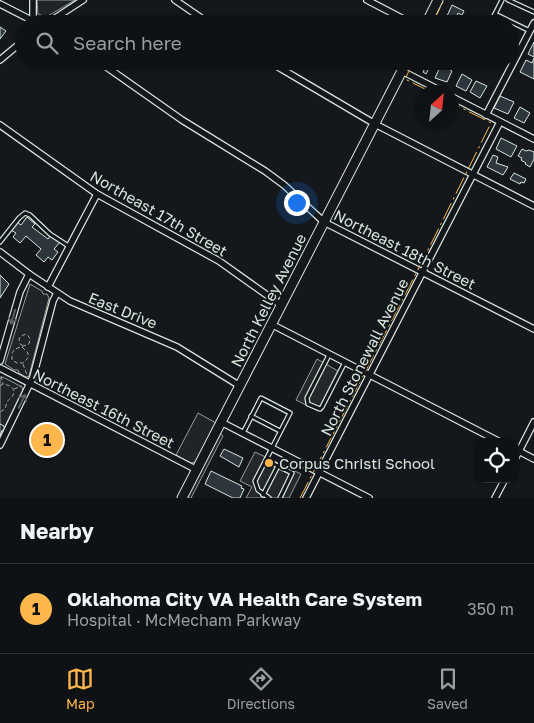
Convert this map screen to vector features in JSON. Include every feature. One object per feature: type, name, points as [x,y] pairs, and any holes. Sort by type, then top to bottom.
[{"type":"street","points":[[34,0],[35,15]]},
{"type":"street","points":[[60,15],[83,0]]},
{"type":"street","points":[[175,0],[197,15]]},
{"type":"street","points":[[368,0],[396,15]]},
{"type":"street","points":[[430,15],[438,0]]},
{"type":"street","points":[[0,4],[22,15]]},
{"type":"street","points":[[519,52],[534,23]]},
{"type":"street","points":[[0,60],[15,48]]},
{"type":"street","name":"Northeast 18th Street","points":[[111,70],[176,116],[284,184],[324,222],[534,329]]},
{"type":"street","points":[[283,70],[374,124],[534,206]]},
{"type":"street","points":[[486,114],[509,70]]},
{"type":"street","points":[[402,71],[429,85]]},
{"type":"street","name":"North Kelley Avenue","points":[[182,498],[402,71]]},
{"type":"street","points":[[459,100],[534,139]]},
{"type":"street","name":"North Stonewall Avenue","points":[[306,498],[500,122]]},
{"type":"street","name":"Northeast 17th Street","points":[[0,125],[97,194],[219,261],[282,305]]},
{"type":"street","points":[[48,287],[97,194]]},
{"type":"street","name":"East Drive","points":[[0,252],[57,293],[93,312],[178,347],[240,386]]},
{"type":"street","points":[[0,362],[20,292],[29,274]]},
{"type":"street","points":[[0,445],[36,368],[53,301],[57,293]]},
{"type":"street","points":[[271,324],[492,438]]},
{"type":"street","name":"Northeast 16th Street","points":[[1,372],[30,384],[197,470]]},
{"type":"street","points":[[221,422],[369,498]]},
{"type":"street","points":[[519,447],[534,422]]},
{"type":"street","points":[[519,451],[534,459]]},
{"type":"street","points":[[496,498],[503,483]]},
{"type":"lane","points":[[495,14],[502,0]]},
{"type":"lane","points":[[508,0],[534,12]]},
{"type":"lane","points":[[519,26],[530,31]]},
{"type":"lane","points":[[0,242],[25,213],[30,215],[50,234],[70,247]]},
{"type":"lane","points":[[329,354],[307,398],[308,404],[320,409],[322,407],[345,362]]},
{"type":"lane","points":[[243,433],[261,398],[290,413],[255,481],[258,490],[269,498]]},
{"type":"lane","points":[[251,416],[280,431]]},
{"type":"lane","points":[[266,460],[292,473],[280,498]]},
{"type":"lane","points":[[263,495],[278,466]]},
{"type":"path","points":[[12,360],[13,350],[17,348],[23,347],[28,345],[31,341],[30,337],[26,334],[19,339],[20,344],[23,347],[28,353],[28,358],[25,362],[19,364],[12,360]]},
{"type":"path","points":[[8,363],[12,360]]},
{"type":"path","points":[[1,372],[3,384]]},
{"type":"path","points":[[3,384],[14,390]]},
{"type":"path","points":[[14,390],[23,386]]},
{"type":"path","points":[[0,412],[7,407],[8,400],[14,394],[14,390]]},
{"type":"shaded area","points":[[37,0],[75,0],[49,15],[38,14]]},
{"type":"shaded area","points":[[30,284],[42,291],[43,294],[47,294],[49,298],[29,376],[26,377],[19,373],[18,370],[14,370],[5,364]]},
{"type":"shaded area","points":[[317,359],[338,371],[318,411],[296,400]]},
{"type":"shaded area","points":[[3,377],[22,387],[23,390],[0,437],[0,378]]},
{"type":"shaded area","points":[[198,413],[216,423],[196,462],[191,463],[176,455]]},
{"type":"shaded area","points":[[220,433],[223,436],[191,498],[187,498]]},
{"type":"shaded area","name":"Corpus Christi School","points":[[255,452],[301,474],[289,498],[246,498],[252,487],[240,481]]},
{"type":"building","points":[[452,5],[464,11],[462,15],[458,13],[457,15],[447,15]]},
{"type":"building","points":[[0,27],[6,31],[0,39]]},
{"type":"building","points":[[534,42],[534,57],[528,54]]},
{"type":"building","points":[[534,58],[534,79],[520,72],[526,60],[532,63]]},
{"type":"building","points":[[439,70],[452,71],[447,82],[435,78]]},
{"type":"building","points":[[462,74],[472,80],[466,91],[456,85]]},
{"type":"building","points":[[476,81],[487,86],[480,98],[470,92]]},
{"type":"building","points":[[500,96],[514,102],[508,114],[494,108]]},
{"type":"building","points":[[520,107],[530,113],[524,123],[514,118]]},
{"type":"building","points":[[501,138],[517,146],[511,157],[496,149]]},
{"type":"building","points":[[522,149],[534,152],[534,159],[530,167],[518,156]]},
{"type":"building","points":[[493,155],[498,157],[496,163],[508,167],[503,175],[487,167]]},
{"type":"building","points":[[514,173],[526,179],[524,183],[521,182],[520,184],[510,179]]},
{"type":"building","points":[[27,217],[35,224],[32,227],[48,239],[51,235],[60,242],[54,249],[58,252],[52,260],[48,257],[44,262],[36,255],[41,249],[26,236],[20,243],[13,237],[16,233],[11,230],[17,222],[21,225]]},
{"type":"building","points":[[0,275],[9,284],[0,298]]},
{"type":"building","points":[[224,449],[243,458],[239,467],[220,456]]},
{"type":"building","points":[[211,471],[242,486],[241,488],[244,489],[240,498],[233,498],[205,484]]},
{"type":"fence","points":[[0,424],[4,426],[0,435]]},
{"type":"power","points":[[436,15],[444,0]]},
{"type":"power","points":[[410,70],[405,79],[417,85]]},
{"type":"power","points":[[300,498],[425,256],[491,123],[459,107]]},
{"type":"place","name":"Oklahoma City VA Health Care System","points":[[47,440]]},
{"type":"place","name":"Corpus Christi School","points":[[269,463]]}]
